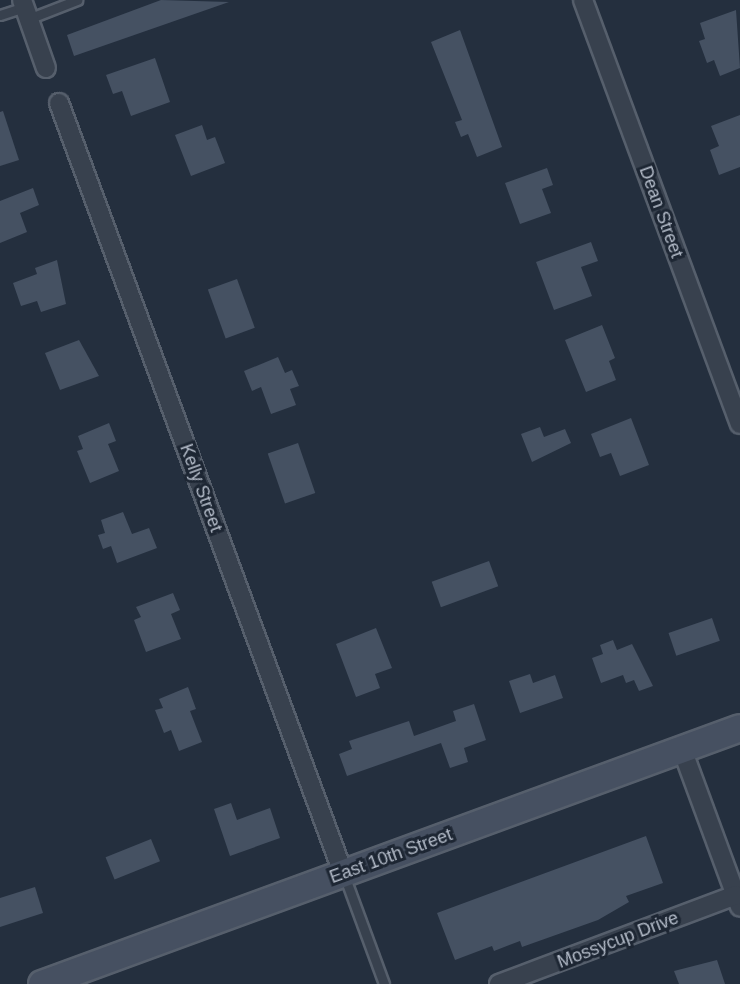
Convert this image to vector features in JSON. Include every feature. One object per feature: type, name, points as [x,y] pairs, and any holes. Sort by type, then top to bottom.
[{"type":"street","name":"Dean Street","points":[[583,0],[740,424]]},
{"type":"street","points":[[25,8],[46,68]]},
{"type":"street","name":"Kelly Street","points":[[59,103],[343,873]]},
{"type":"street","name":"East 10th Street","points":[[41,984],[740,728]]},
{"type":"street","points":[[682,749],[738,901]]},
{"type":"street","name":"Mossycup Drive","points":[[499,984],[518,981],[738,901]]},
{"type":"lane","points":[[0,15],[77,0]]},
{"type":"lane","points":[[343,873],[384,984]]},
{"type":"building","points":[[161,0],[229,2],[74,56],[67,35]]},
{"type":"building","points":[[736,10],[740,68],[720,76],[714,60],[707,63],[699,41],[705,39],[700,23]]},
{"type":"building","points":[[460,30],[502,147],[477,157],[468,134],[461,137],[455,122],[462,120],[431,42]]},
{"type":"building","points":[[155,58],[170,102],[131,116],[122,91],[113,94],[106,75]]},
{"type":"building","points":[[3,111],[19,160],[0,166],[0,112]]},
{"type":"building","points":[[740,115],[740,167],[719,175],[710,150],[719,146],[711,126]]},
{"type":"building","points":[[202,125],[207,140],[215,137],[225,163],[191,176],[175,135]]},
{"type":"building","points":[[547,168],[553,185],[542,189],[551,213],[520,224],[505,183]]},
{"type":"building","points":[[33,188],[39,205],[20,213],[27,232],[0,243],[0,201]]},
{"type":"building","points":[[591,242],[598,261],[581,267],[592,296],[554,310],[536,262]]},
{"type":"building","points":[[57,260],[66,304],[41,312],[37,301],[21,306],[13,283],[37,274],[35,268]]},
{"type":"building","points":[[237,279],[255,328],[226,338],[208,290]]},
{"type":"building","points":[[602,325],[615,358],[609,361],[616,380],[586,392],[565,340]]},
{"type":"building","points":[[79,340],[99,376],[60,390],[45,353]]},
{"type":"building","points":[[278,357],[285,373],[292,370],[299,386],[290,389],[296,405],[271,414],[261,387],[252,391],[244,371]]},
{"type":"building","points":[[631,418],[649,465],[620,476],[611,453],[600,457],[591,434]]},
{"type":"building","points":[[109,423],[116,441],[108,444],[119,471],[90,483],[77,451],[83,449],[78,436]]},
{"type":"building","points":[[540,427],[544,437],[565,429],[571,443],[532,462],[521,434]]},
{"type":"building","points":[[298,443],[315,493],[285,504],[268,453]]},
{"type":"building","points":[[123,512],[132,534],[149,528],[157,548],[117,563],[111,546],[103,549],[98,535],[105,533],[101,520]]},
{"type":"building","points":[[489,561],[498,586],[441,607],[432,582]]},
{"type":"building","points":[[173,593],[180,610],[171,614],[181,639],[146,652],[134,620],[141,617],[136,607]]},
{"type":"building","points":[[712,618],[720,641],[676,656],[669,633]]},
{"type":"building","points":[[376,628],[392,668],[375,674],[380,688],[356,697],[336,644]]},
{"type":"building","points":[[613,640],[617,650],[632,644],[653,686],[639,691],[634,680],[626,683],[623,675],[601,683],[592,658],[603,654],[600,645]]},
{"type":"building","points":[[530,674],[533,683],[555,675],[563,698],[520,713],[509,681]]},
{"type":"building","points":[[188,687],[196,709],[190,711],[202,742],[179,751],[171,730],[164,733],[155,710],[163,708],[159,699]]},
{"type":"building","points":[[474,704],[486,740],[464,748],[468,762],[450,768],[441,743],[347,776],[339,754],[352,749],[349,741],[409,721],[414,736],[456,721],[453,711]]},
{"type":"building","points":[[231,803],[237,820],[270,808],[280,838],[230,856],[214,809]]},
{"type":"building","points":[[646,836],[663,883],[626,896],[629,902],[598,920],[522,947],[520,941],[494,951],[492,946],[455,960],[437,913]]},
{"type":"building","points":[[151,839],[160,861],[115,880],[106,857]]},
{"type":"building","points":[[35,887],[43,913],[0,927],[0,898]]},
{"type":"building","points":[[717,960],[725,984],[679,984],[674,971]]}]
